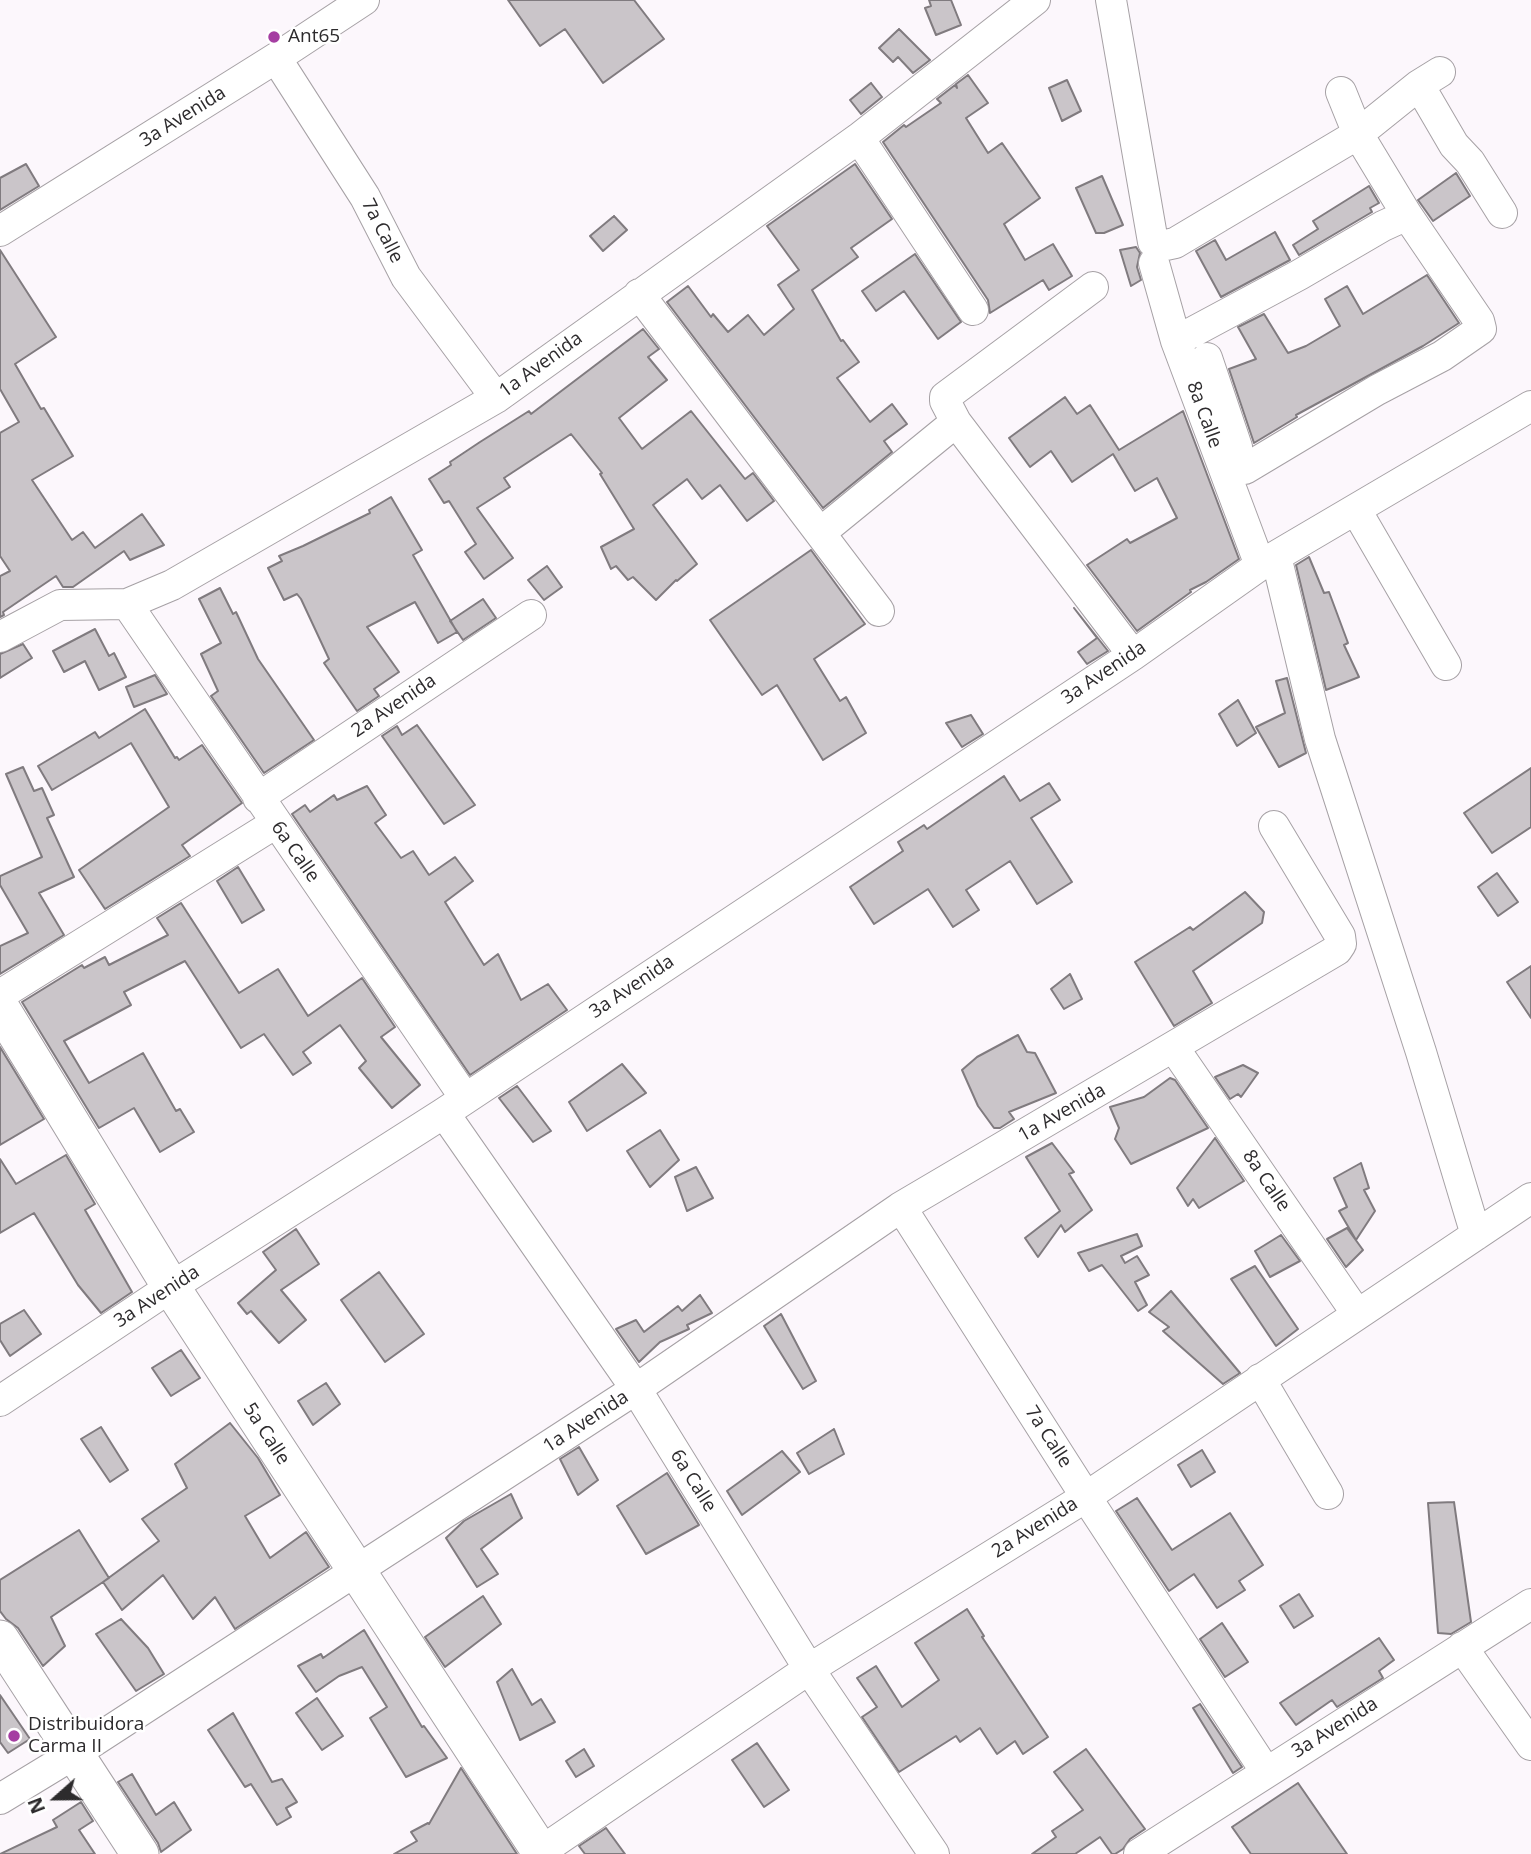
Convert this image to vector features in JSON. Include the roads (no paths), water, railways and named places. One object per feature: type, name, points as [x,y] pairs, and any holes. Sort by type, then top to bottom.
[{"type":"street","name":"3a Avenida","points":[[0,231],[276,58],[363,0]]},
{"type":"street","name":"1a Avenida","points":[[0,637],[60,605],[127,604],[172,585],[495,398],[859,138],[1035,0]]},
{"type":"street","name":"8a Calle","points":[[1111,0],[1153,242],[1176,341],[1258,560],[1272,566]]},
{"type":"street","name":"7a Calle","points":[[276,58],[365,197],[406,278],[495,398]]},
{"type":"street","points":[[1157,255],[1358,134],[1430,79],[1454,145],[1470,162],[1503,213]]},
{"type":"street","points":[[1245,469],[1377,390],[1442,356],[1481,329],[1479,320],[1407,215],[1358,134],[1340,92]]},
{"type":"street","points":[[859,138],[973,310]]},
{"type":"street","points":[[1176,341],[1299,275],[1382,226],[1407,215]]},
{"type":"street","points":[[1093,287],[945,397],[956,422],[1133,655]]},
{"type":"street","points":[[639,294],[879,611]]},
{"type":"street","points":[[1206,358],[1245,469],[1320,739],[1421,1052],[1476,1235]]},
{"type":"street","name":"3a Avenida","points":[[0,1401],[171,1287],[454,1106],[1356,510],[1531,406]]},
{"type":"street","points":[[820,533],[956,422]]},
{"type":"street","points":[[1356,510],[1446,665]]},
{"type":"street","name":"6a Calle","points":[[127,604],[276,823],[636,1389],[809,1668],[933,1854]]},
{"type":"street","name":"2a Avenida","points":[[258,797],[531,615]]},
{"type":"street","points":[[0,995],[276,823]]},
{"type":"street","name":"1a Avenida","points":[[0,1799],[74,1754],[636,1389],[901,1207],[1337,950],[1341,944],[1340,936],[1274,826]]},
{"type":"street","name":"5a Calle","points":[[0,1007],[171,1287],[540,1853]]},
{"type":"street","name":"8a Calle","points":[[1174,1048],[1357,1314]]},
{"type":"street","name":"2a Avenida","points":[[540,1853],[809,1668],[1086,1497],[1531,1198]]},
{"type":"street","name":"7a Calle","points":[[901,1207],[1266,1772]]},
{"type":"street","points":[[1259,1380],[1328,1494]]},
{"type":"street","name":"3a Avenida","points":[[1139,1854],[1531,1604]]},
{"type":"street","points":[[0,1639],[140,1854]]},
{"type":"street","points":[[1462,1647],[1531,1745]]},
{"type":"place","name":"Ant65","points":[[274,37]]},
{"type":"place","name":"Distribuidora Carma II","points":[[14,1736]]}]
